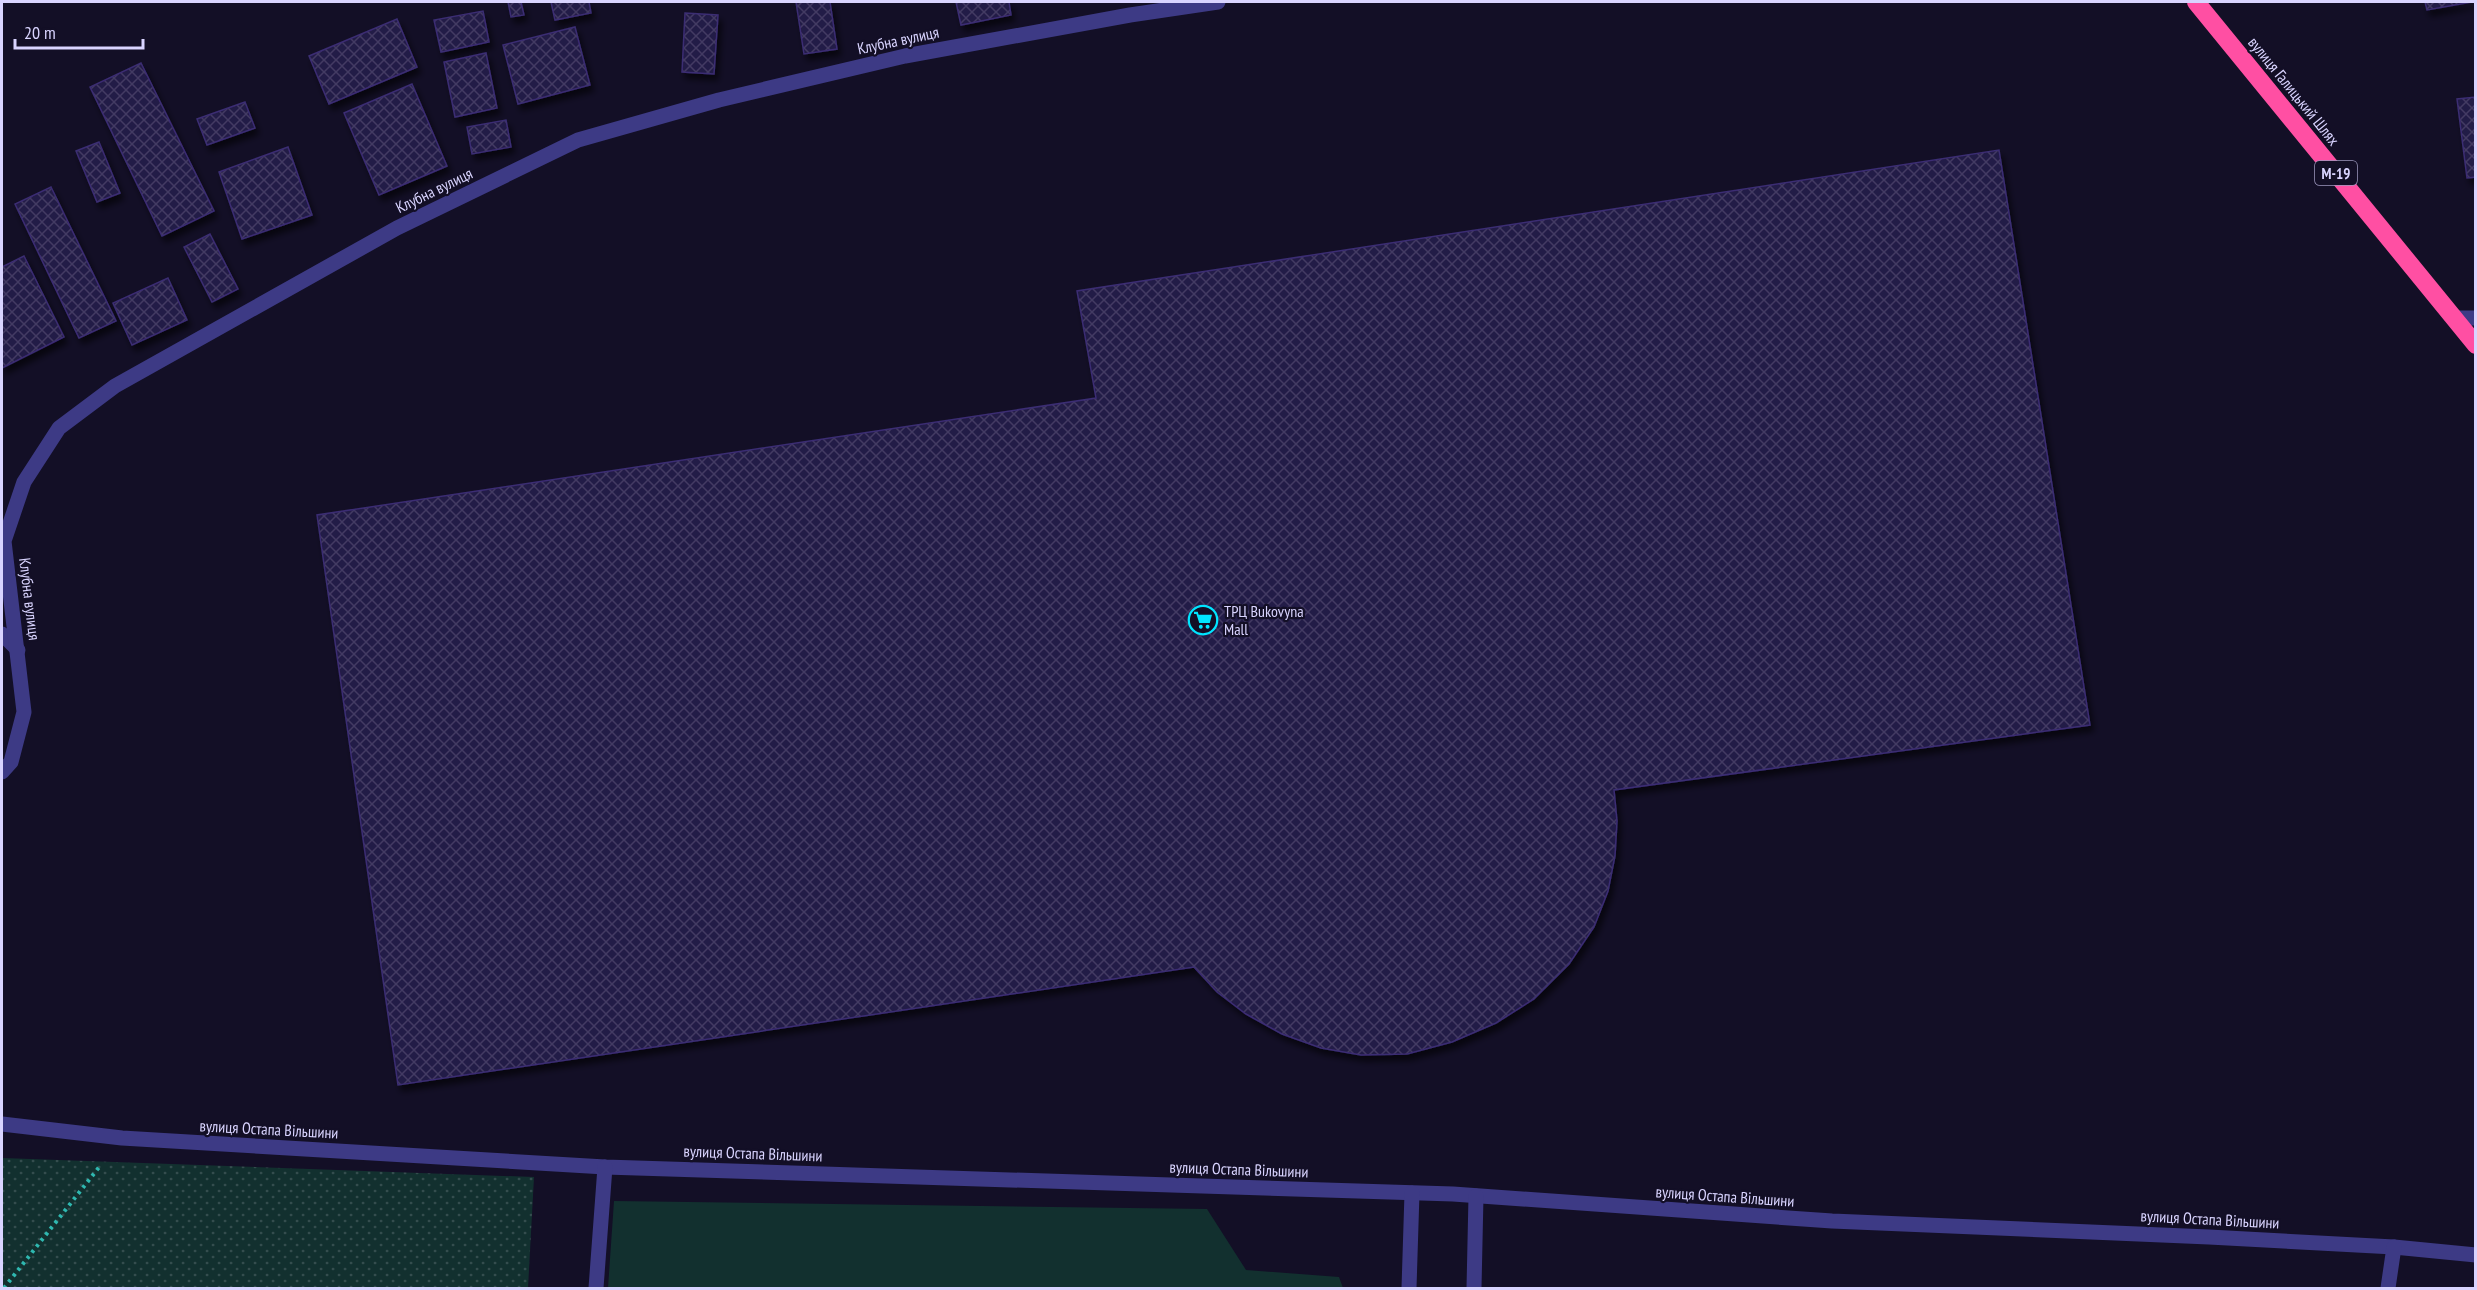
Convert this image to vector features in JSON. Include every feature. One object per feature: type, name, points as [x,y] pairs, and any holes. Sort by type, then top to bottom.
[{"type":"highway","name":"вулиця Галицький Шлях","points":[[2196,2],[2456,318],[2475,345]]},
{"type":"street","name":"Клубна вулиця","points":[[2,772],[11,762],[24,712],[4,541],[24,482],[59,428],[115,386],[397,228],[578,141],[719,100],[904,56],[1130,15],[1218,2]]},
{"type":"street","points":[[2456,318],[2475,318]]},
{"type":"street","points":[[2,634],[18,650]]},
{"type":"street","name":"вулиця Остапа Вільшини","points":[[2,1124],[122,1138],[605,1167],[1476,1196],[1832,1221],[2394,1247],[2475,1255]]},
{"type":"street","points":[[596,1288],[605,1167]]},
{"type":"street","points":[[1409,1288],[1412,1193]]},
{"type":"street","points":[[1474,1288],[1476,1196]]},
{"type":"street","points":[[2388,1288],[2394,1247]]},
{"type":"path","points":[[4,1288],[122,1138]]},
{"type":"green space","points":[[2,1158],[534,1177],[528,1288],[2,1288]]},
{"type":"green space","points":[[614,1201],[1207,1209],[1246,1270],[1339,1277],[1343,1288],[608,1288]]},
{"type":"building","points":[[508,2],[521,2],[524,15],[511,17]]},
{"type":"building","points":[[551,2],[589,2],[591,13],[555,20]]},
{"type":"building","points":[[796,2],[830,2],[837,49],[804,54]]},
{"type":"building","points":[[956,2],[1009,2],[1011,15],[961,25]]},
{"type":"building","points":[[2425,2],[2472,2],[2427,10]]},
{"type":"building","points":[[483,11],[489,42],[441,52],[434,20]]},
{"type":"building","points":[[685,13],[718,15],[714,74],[682,72]]},
{"type":"building","points":[[397,19],[417,67],[329,104],[309,56]]},
{"type":"building","points":[[575,27],[590,85],[518,104],[503,45]]},
{"type":"building","points":[[486,53],[497,108],[455,117],[444,62]]},
{"type":"building","points":[[141,63],[214,211],[162,236],[90,87]]},
{"type":"building","points":[[412,84],[447,166],[379,195],[344,113]]},
{"type":"building","points":[[2476,97],[2476,177],[2467,178],[2457,99]]},
{"type":"building","points":[[245,102],[255,128],[207,145],[197,119]]},
{"type":"building","points":[[506,120],[511,147],[472,154],[467,127]]},
{"type":"building","points":[[99,142],[120,193],[97,202],[76,151]]},
{"type":"building","points":[[288,147],[312,215],[242,239],[219,172]]},
{"type":"building","name":"ТРЦ Bukovyna Mall","points":[[1999,150],[2090,725],[1614,790],[1617,821],[1615,856],[1608,891],[1594,927],[1569,964],[1534,999],[1496,1023],[1452,1042],[1407,1054],[1361,1055],[1321,1048],[1282,1034],[1246,1014],[1217,992],[1194,967],[398,1085],[317,515],[1096,398],[1077,291]]},
{"type":"building","points":[[51,187],[116,321],[79,338],[15,204]]},
{"type":"building","points":[[210,234],[238,289],[212,302],[184,247]]},
{"type":"building","points":[[24,256],[64,337],[2,368],[2,267]]},
{"type":"building","points":[[168,278],[187,320],[132,345],[113,303]]},
{"type":"place","name":"ТРЦ Bukovyna Mall","points":[[1203,620]]}]
